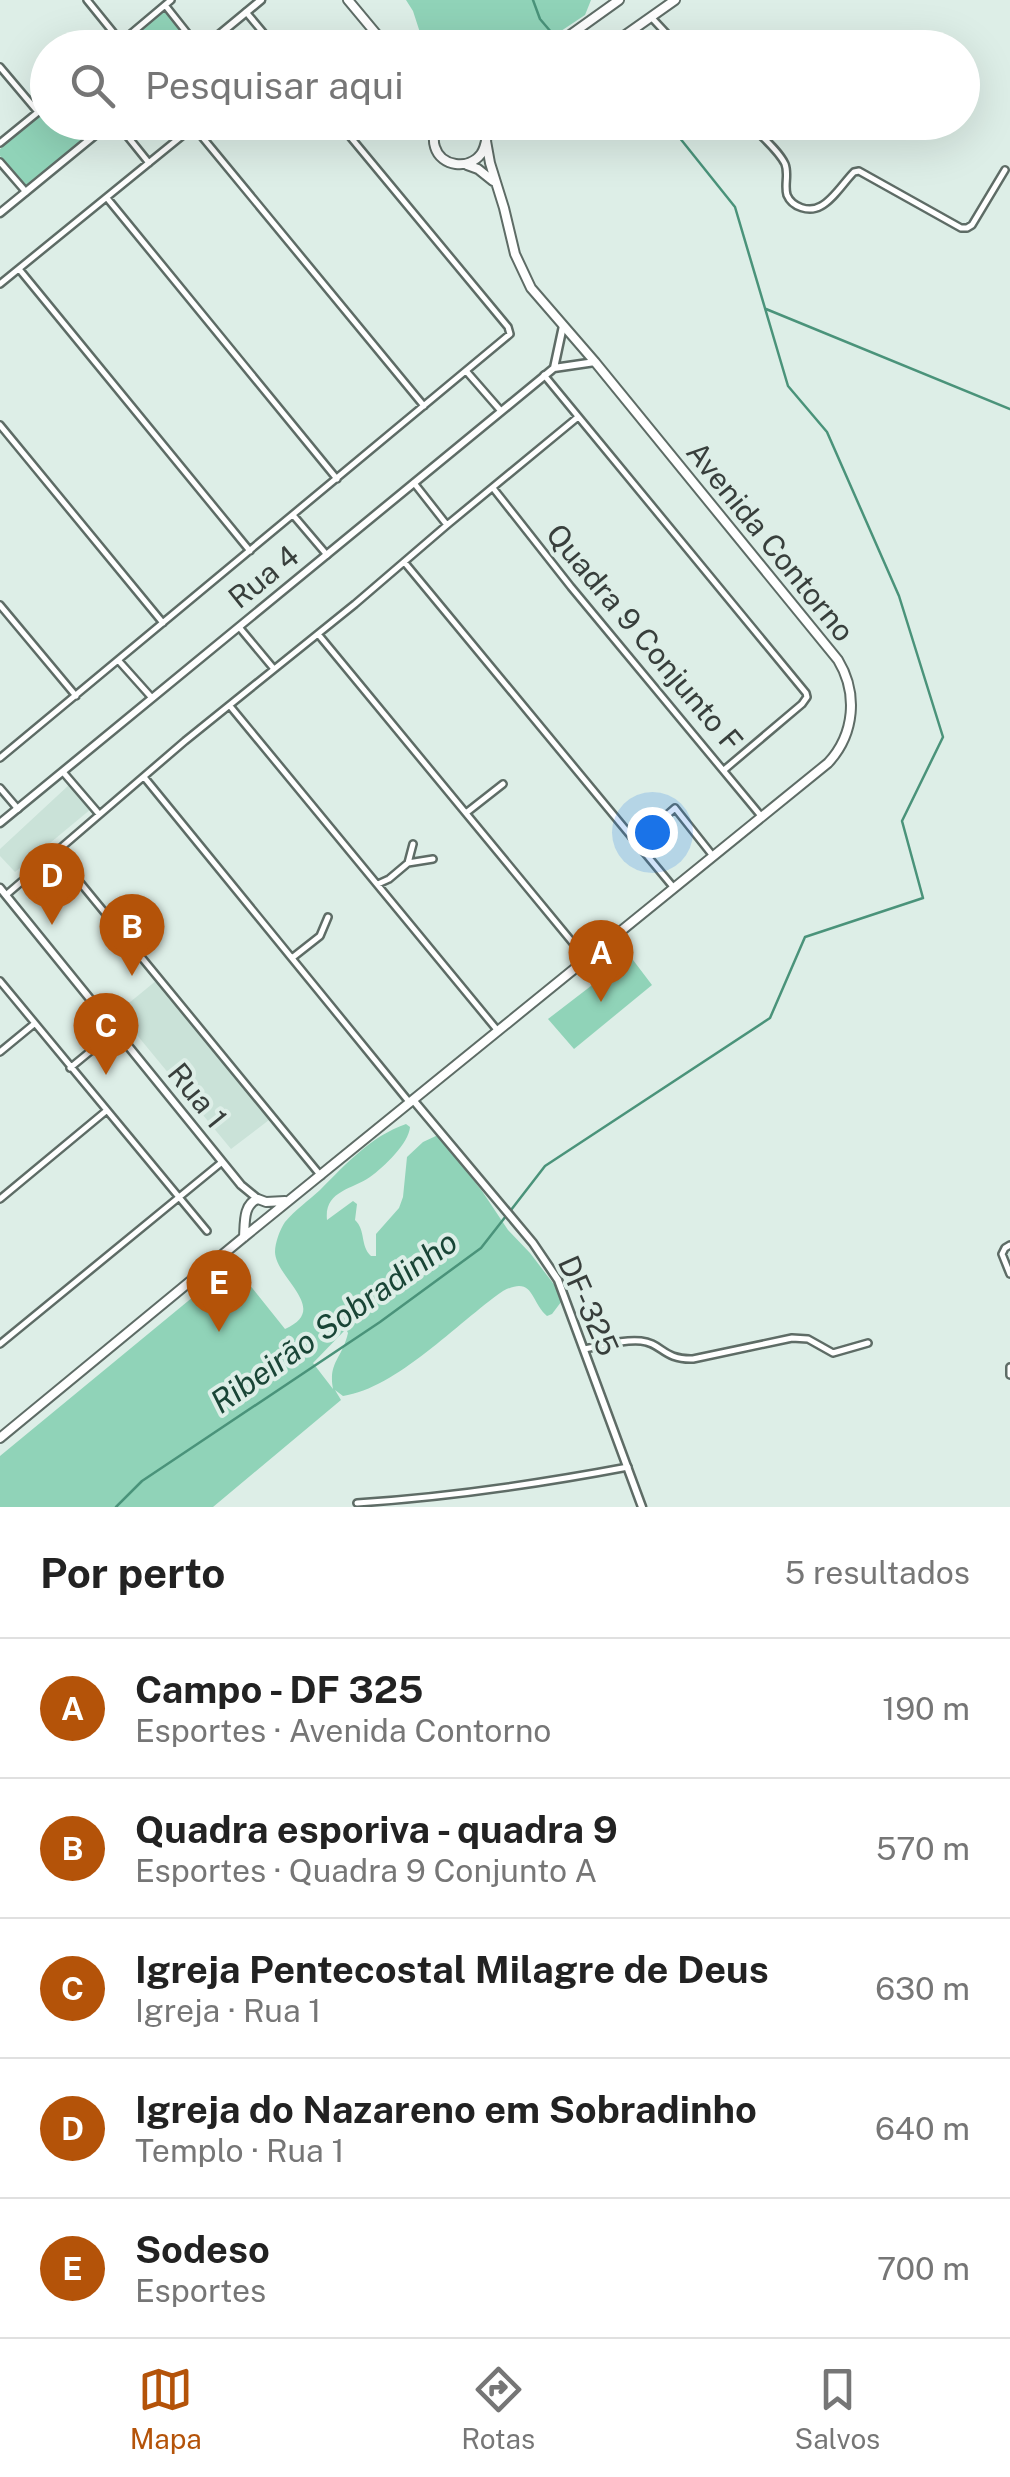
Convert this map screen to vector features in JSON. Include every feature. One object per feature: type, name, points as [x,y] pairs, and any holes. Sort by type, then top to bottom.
[{"type":"main road","points":[[348,0],[373,30]]},
{"type":"main road","points":[[576,30],[619,0]]},
{"type":"main road","points":[[633,30],[675,0]]},
{"type":"main road","points":[[434,140],[439,154],[454,164],[478,169],[496,184]]},
{"type":"main road","points":[[462,164],[478,157],[485,140]]},
{"type":"main road","name":"Avenida Contorno","points":[[0,1438],[828,763],[842,744],[850,718],[851,696],[846,676],[828,648],[531,288],[514,254],[486,140]]},
{"type":"main road","points":[[247,1209],[254,1221],[266,1220],[270,1209],[262,1200]]},
{"type":"main road","points":[[244,1237],[251,1201],[290,1200]]},
{"type":"street","points":[[87,0],[107,30]]},
{"type":"street","points":[[224,30],[261,0]]},
{"type":"street","points":[[135,30],[168,2],[188,30]]},
{"type":"street","points":[[246,12],[261,30]]},
{"type":"street","points":[[652,17],[664,30]]},
{"type":"street","points":[[0,68],[30,103]]},
{"type":"street","points":[[0,143],[30,119]]},
{"type":"street","points":[[0,214],[91,140]]},
{"type":"street","points":[[129,140],[149,163]]},
{"type":"street","points":[[0,284],[177,140]]},
{"type":"street","points":[[210,140],[424,406]]},
{"type":"street","points":[[0,758],[509,336],[510,330],[353,140]]},
{"type":"street","points":[[764,140],[782,160],[786,192],[796,206],[822,206],[859,171],[961,228],[972,224],[1004,170]]},
{"type":"street","points":[[0,162],[26,192]]},
{"type":"street","points":[[107,198],[337,479]]},
{"type":"street","points":[[19,269],[250,551]]},
{"type":"street","points":[[563,326],[554,368],[595,362]]},
{"type":"street","name":"Rua 4","points":[[1,823],[554,368]]},
{"type":"street","points":[[466,371],[501,411]]},
{"type":"street","points":[[544,376],[807,697],[724,770]]},
{"type":"street","points":[[3,892],[578,418]]},
{"type":"street","points":[[0,425],[163,623]]},
{"type":"street","points":[[414,483],[447,525]]},
{"type":"street","name":"Quadra 9 Conjunto F","points":[[492,488],[762,816]]},
{"type":"street","points":[[294,515],[327,554]]},
{"type":"street","points":[[404,562],[674,888]]},
{"type":"street","points":[[0,605],[76,696]]},
{"type":"street","points":[[238,627],[274,669]]},
{"type":"street","points":[[318,633],[586,960]]},
{"type":"street","points":[[118,660],[152,698]]},
{"type":"street","points":[[229,706],[498,1031]]},
{"type":"street","points":[[63,772],[99,814]]},
{"type":"street","points":[[144,778],[412,1102]]},
{"type":"street","points":[[466,813],[503,784]]},
{"type":"street","points":[[0,788],[18,809]]},
{"type":"street","points":[[636,842],[675,808],[713,856]]},
{"type":"street","points":[[378,884],[408,863],[414,844]]},
{"type":"street","points":[[56,852],[322,1176]]},
{"type":"street","points":[[408,863],[433,860]]},
{"type":"street","name":"Rua 1","points":[[3,892],[222,1162],[262,1200]]},
{"type":"street","points":[[292,958],[320,936],[328,917]]},
{"type":"street","points":[[0,981],[207,1231]]},
{"type":"street","points":[[0,1052],[34,1024]]},
{"type":"street","points":[[70,1068],[115,1030]]},
{"type":"street","name":"DF-325","points":[[412,1102],[558,1280],[642,1507]]},
{"type":"street","points":[[0,1198],[106,1112]]},
{"type":"street","points":[[0,1344],[222,1162]]},
{"type":"street","name":"Rua 1","points":[[241,1184],[247,1209]]},
{"type":"street","points":[[1010,1245],[1002,1254],[1010,1274]]},
{"type":"street","points":[[584,1349],[644,1341],[680,1360],[792,1338],[808,1339],[833,1353],[868,1343]]},
{"type":"street","points":[[1010,1368],[1010,1376]]},
{"type":"street","points":[[357,1504],[450,1496],[628,1467]]},
{"type":"shaded area","points":[[70,784],[91,809],[15,872],[0,856],[0,849]]},
{"type":"shaded area","points":[[157,980],[269,1120],[231,1149],[118,1012]]},
{"type":"green space","points":[[406,0],[591,0],[585,15],[562,30],[419,30]]},
{"type":"green space","points":[[164,10],[180,30],[140,30]]},
{"type":"green space","points":[[30,123],[30,140],[82,140],[25,187],[0,156],[0,149]]},
{"type":"green space","points":[[630,956],[652,985],[574,1049],[548,1019]]},
{"type":"green space","points":[[406,1124],[410,1127],[401,1147],[382,1167],[334,1197],[327,1220],[353,1201],[357,1204],[355,1220],[365,1248],[376,1256],[376,1234],[399,1208],[403,1197],[407,1157],[438,1135],[556,1287],[561,1302],[552,1314],[547,1316],[526,1288],[503,1291],[384,1381],[343,1396],[335,1390],[341,1400],[213,1507],[0,1507],[0,1456],[233,1264],[285,1329],[298,1321],[302,1303],[275,1252],[281,1228],[359,1152]],"holes":[[[346,1329],[348,1333],[334,1366],[333,1389],[313,1363]]]},
{"type":"waterway","name":"Ribeirão Sobradinho","points":[[533,0],[549,30]]},
{"type":"waterway","name":"Ribeirão Sobradinho","points":[[511,1210],[545,1166],[770,1018],[805,937],[923,898],[902,821],[943,737],[899,596],[827,432],[788,386],[735,207],[681,140]]},
{"type":"waterway","points":[[766,309],[1010,409]]},
{"type":"waterway","name":"Ribeirão Sobradinho","points":[[116,1507],[142,1481],[380,1322],[481,1248],[506,1216]]},
{"type":"place","name":"Igreja do Nazareno em Sobradinho","points":[[52,925]]},
{"type":"place","name":"Quadra esporiva - quadra 9","points":[[132,976]]},
{"type":"place","name":"Campo - DF 325","points":[[601,1002]]},
{"type":"place","name":"Igreja Pentecostal Milagre de Deus","points":[[106,1075]]},
{"type":"place","name":"Sodeso","points":[[219,1332]]}]
